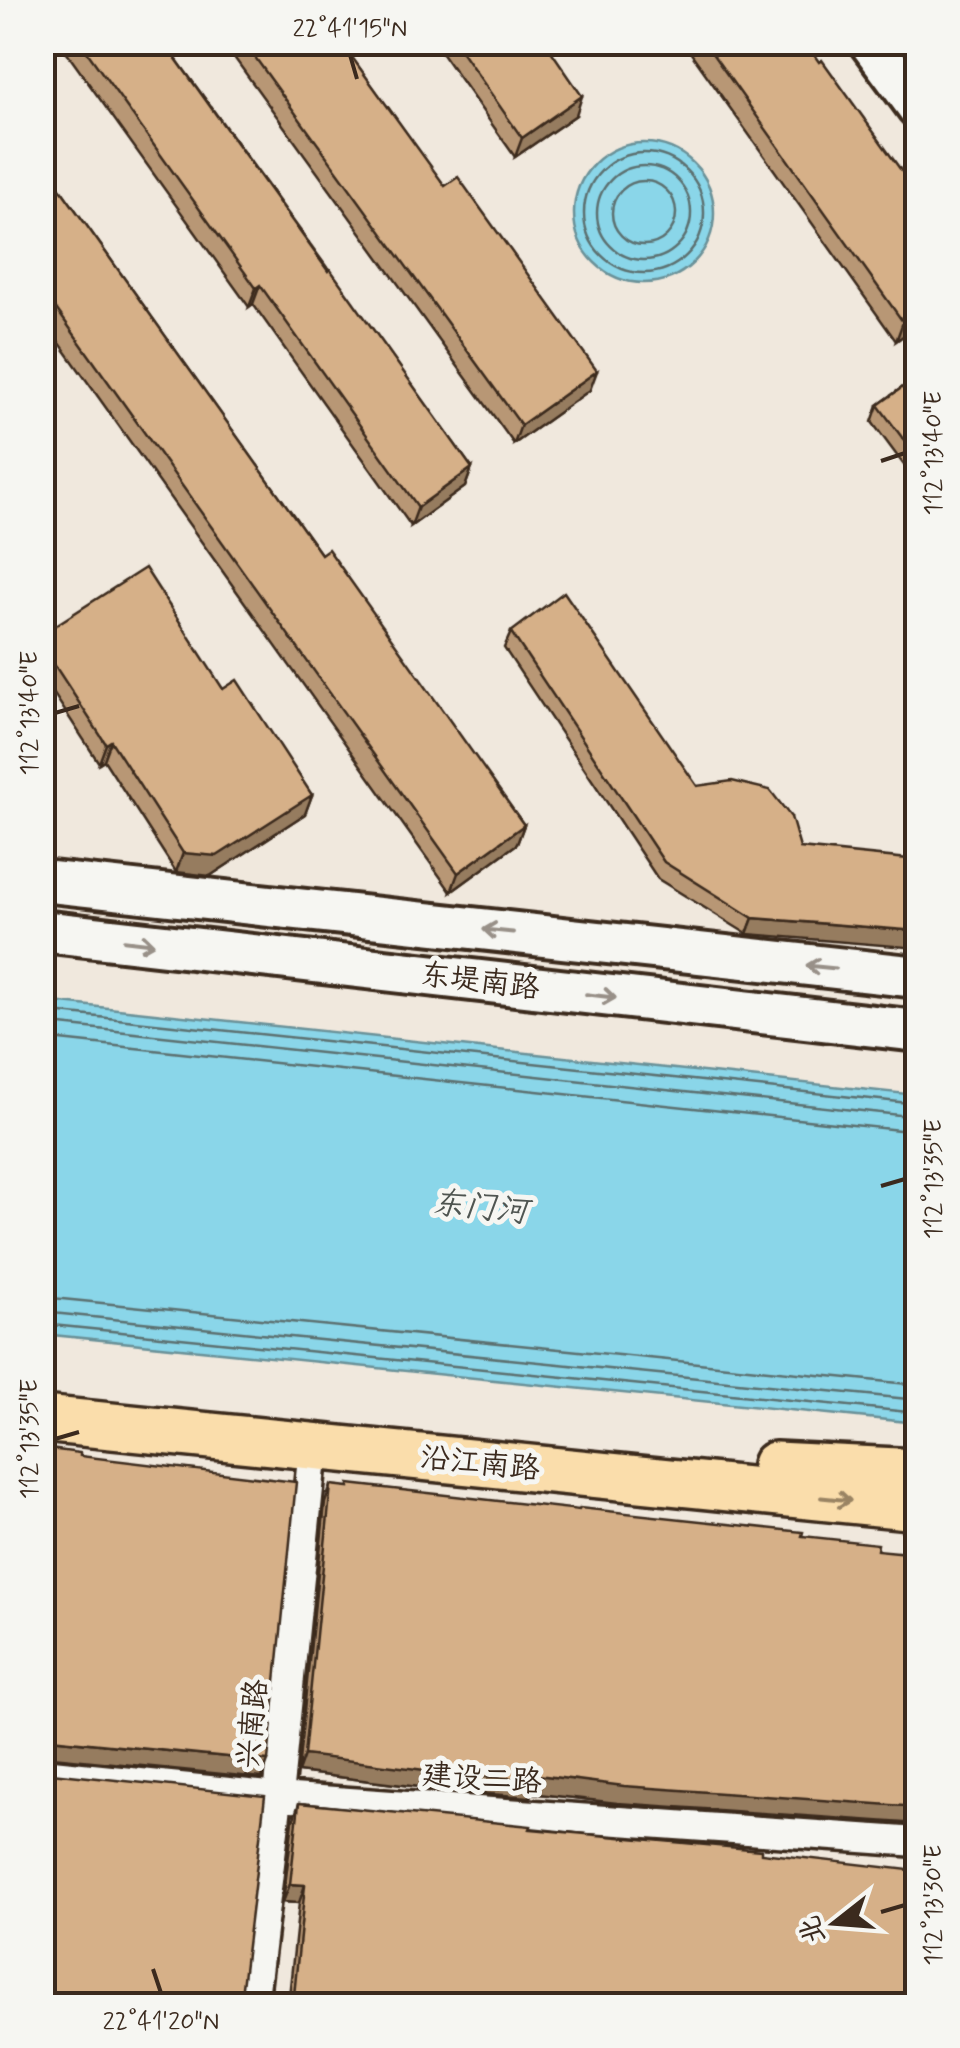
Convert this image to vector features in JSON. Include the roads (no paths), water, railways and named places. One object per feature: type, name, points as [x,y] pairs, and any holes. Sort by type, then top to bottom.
[{"type":"main road","points":[[870,42],[918,107]]},
{"type":"main road","name":"东堤南路","points":[[42,881],[918,978]]},
{"type":"main road","name":"东堤南路","points":[[42,931],[918,1031]]},
{"type":"main road","name":"沿江南路","points":[[42,1392],[747,1464],[918,1472]]},
{"type":"main road","name":"沿江南路","points":[[42,1419],[918,1506]]},
{"type":"street","name":"兴南路","points":[[253,2006],[313,1448]]},
{"type":"street","name":"建设二路","points":[[42,1773],[278,1797],[918,1842]]},
{"type":"water","points":[[644,143],[671,149],[693,164],[708,186],[714,213],[708,240],[693,262],[671,277],[644,283],[617,277],[595,262],[580,240],[574,213],[580,186],[595,164],[617,149]]},
{"type":"water","name":"东门河","points":[[43,1001],[917,1095],[917,1423],[43,1334]]}]
